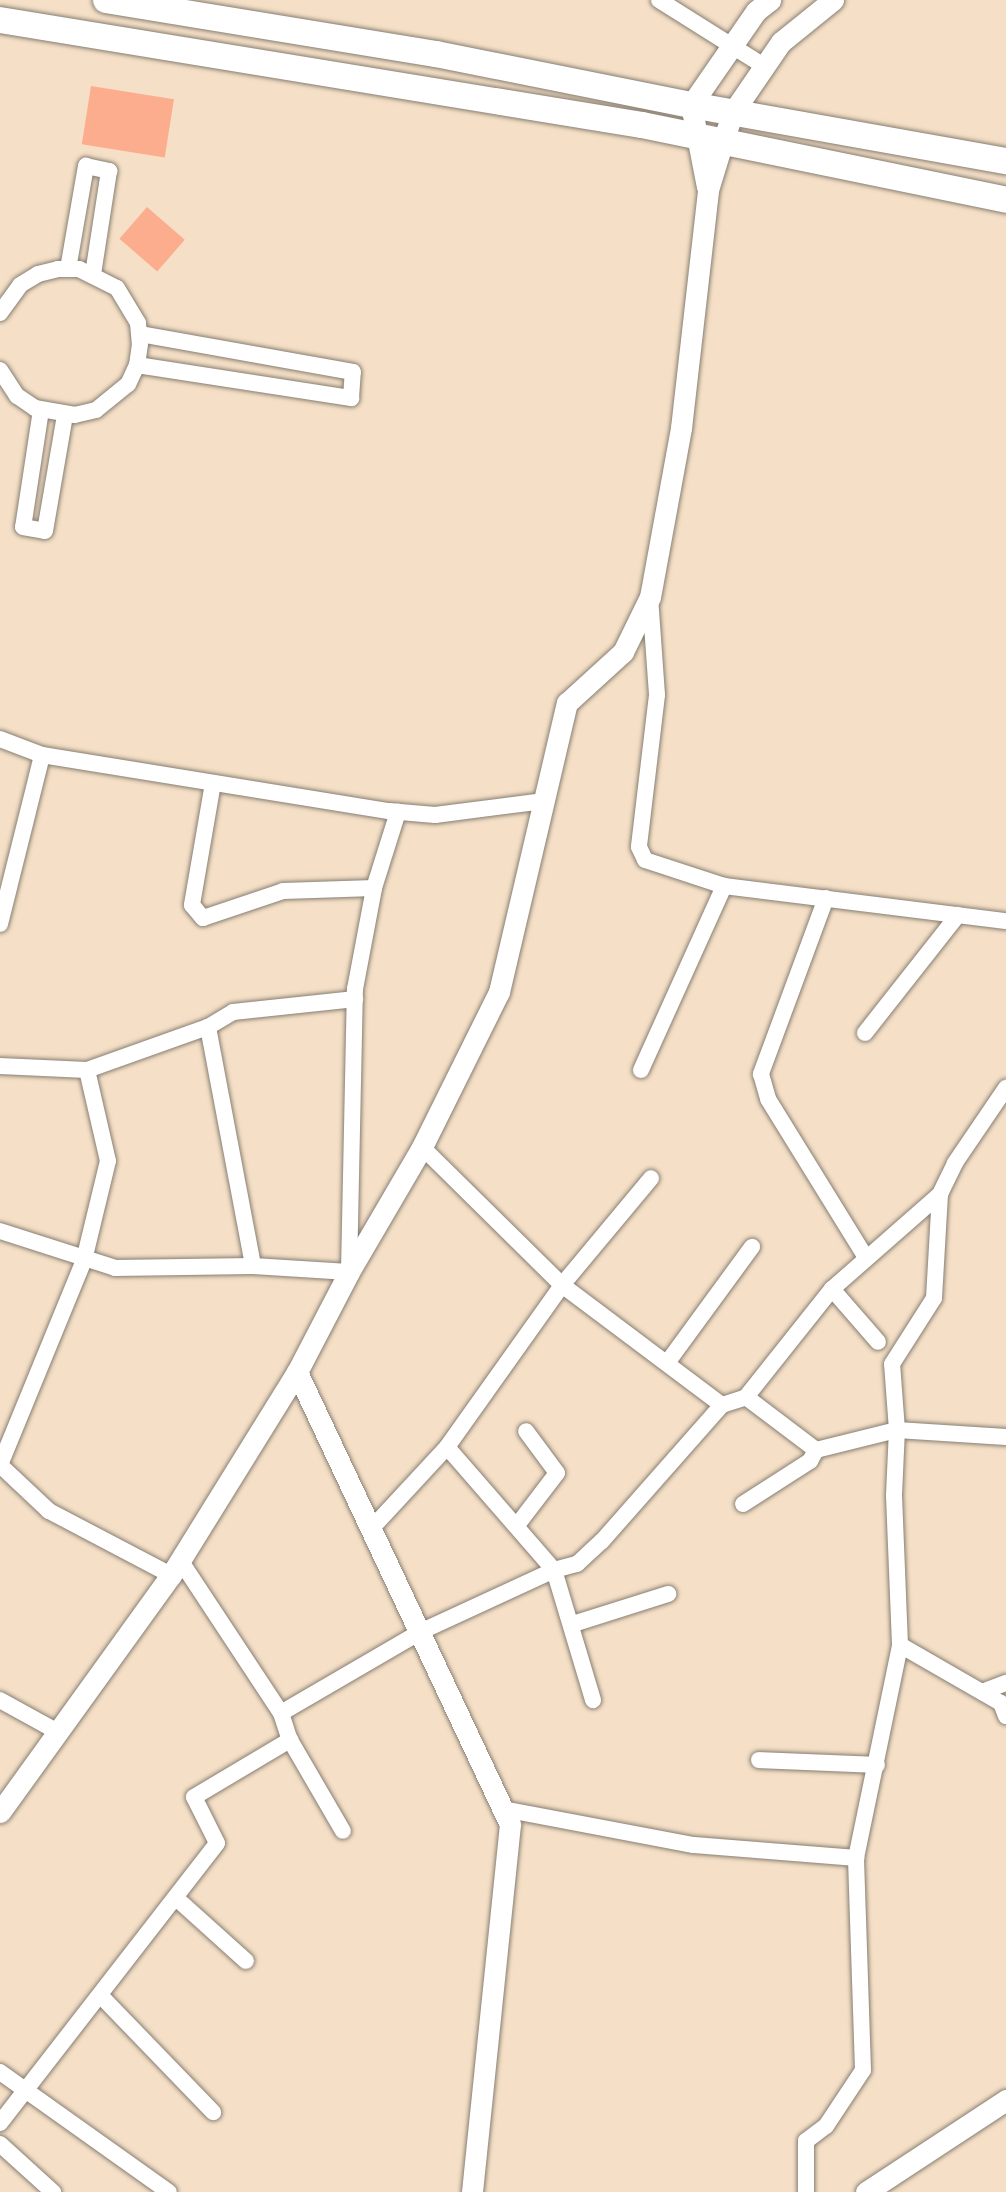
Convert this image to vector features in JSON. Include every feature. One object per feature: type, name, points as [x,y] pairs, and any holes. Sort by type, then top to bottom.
[{"type":"main road","points":[[106,0],[436,54],[691,105],[1006,160]]},
{"type":"main road","points":[[0,20],[696,135],[1006,200]]},
{"type":"street","points":[[659,0],[730,48],[764,66]]},
{"type":"street","points":[[708,190],[691,105],[756,11],[770,0]]},
{"type":"street","points":[[833,0],[781,42],[733,112],[708,190],[681,428],[650,597],[657,695],[639,847],[645,860],[655,865],[724,886],[1006,921]]},
{"type":"street","points":[[68,269],[86,166],[109,171],[93,274]]},
{"type":"street","points":[[0,312],[20,285],[38,274],[68,269],[93,274],[117,288],[130,304],[139,334],[137,365],[128,384],[113,399],[96,410],[66,415],[41,410],[17,396],[0,370]]},
{"type":"street","points":[[137,365],[351,398],[353,372],[139,334]]},
{"type":"street","points":[[41,410],[23,527],[45,531],[66,415]]},
{"type":"street","points":[[0,1812],[175,1568],[297,1372],[349,1272],[422,1147],[499,992],[567,704],[623,652],[650,597]]},
{"type":"street","points":[[0,739],[42,755],[398,812],[435,815],[544,801]]},
{"type":"street","points":[[0,924],[42,755]]},
{"type":"street","points":[[213,783],[192,905],[203,918],[283,891],[374,888]]},
{"type":"street","points":[[349,1272],[355,999],[374,888],[398,812]]},
{"type":"street","points":[[641,1070],[724,886]]},
{"type":"street","points":[[826,898],[761,1074],[768,1099],[865,1256]]},
{"type":"street","points":[[865,1033],[958,915]]},
{"type":"street","points":[[0,1066],[87,1070],[208,1027],[233,1012],[355,999]]},
{"type":"street","points":[[208,1027],[253,1266]]},
{"type":"street","points":[[87,1070],[108,1161],[84,1260],[0,1465],[49,1511],[175,1568],[280,1713],[290,1740],[343,1831]]},
{"type":"street","points":[[806,2192],[806,2140],[826,2126],[863,2070],[856,1858],[900,1645],[894,1496],[897,1430],[892,1364],[934,1298],[940,1194],[955,1163],[1006,1088]]},
{"type":"street","points":[[422,1147],[562,1285],[722,1404]]},
{"type":"street","points":[[371,1529],[447,1447],[562,1285],[651,1178]]},
{"type":"street","points":[[280,1713],[420,1632],[554,1570],[577,1564],[602,1541],[722,1404],[746,1397],[832,1289],[865,1256],[940,1194]]},
{"type":"street","points":[[0,1231],[84,1260],[115,1268],[253,1266],[349,1272]]},
{"type":"street","points":[[667,1363],[752,1247]]},
{"type":"street","points":[[832,1289],[878,1342]]},
{"type":"street","points":[[297,1372],[510,1824],[472,2192]]},
{"type":"street","points":[[746,1397],[816,1450]]},
{"type":"street","points":[[743,1504],[810,1461],[816,1450],[897,1430],[1006,1437]]},
{"type":"street","points":[[518,1524],[557,1473],[526,1431]]},
{"type":"street","points":[[447,1447],[518,1524],[554,1570],[573,1624],[593,1700]]},
{"type":"street","points":[[573,1624],[668,1594]]},
{"type":"street","points":[[900,1645],[1001,1703],[1006,1716]]},
{"type":"street","points":[[982,1692],[1006,1683]]},
{"type":"street","points":[[0,1700],[57,1732]]},
{"type":"street","points":[[0,2123],[217,1843],[194,1797],[290,1740]]},
{"type":"street","points":[[759,1760],[877,1764]]},
{"type":"street","points":[[503,1809],[694,1845],[856,1858]]},
{"type":"street","points":[[176,1898],[246,1961]]},
{"type":"street","points":[[100,1995],[213,2112]]},
{"type":"street","points":[[0,2072],[23,2091],[169,2192]]},
{"type":"street","points":[[866,2192],[1006,2100]]},
{"type":"street","points":[[0,2144],[53,2192]]},
{"type":"building","points":[[91,86],[174,99],[165,157],[82,144]]},
{"type":"building","points":[[147,207],[185,240],[157,272],[119,239]]}]
